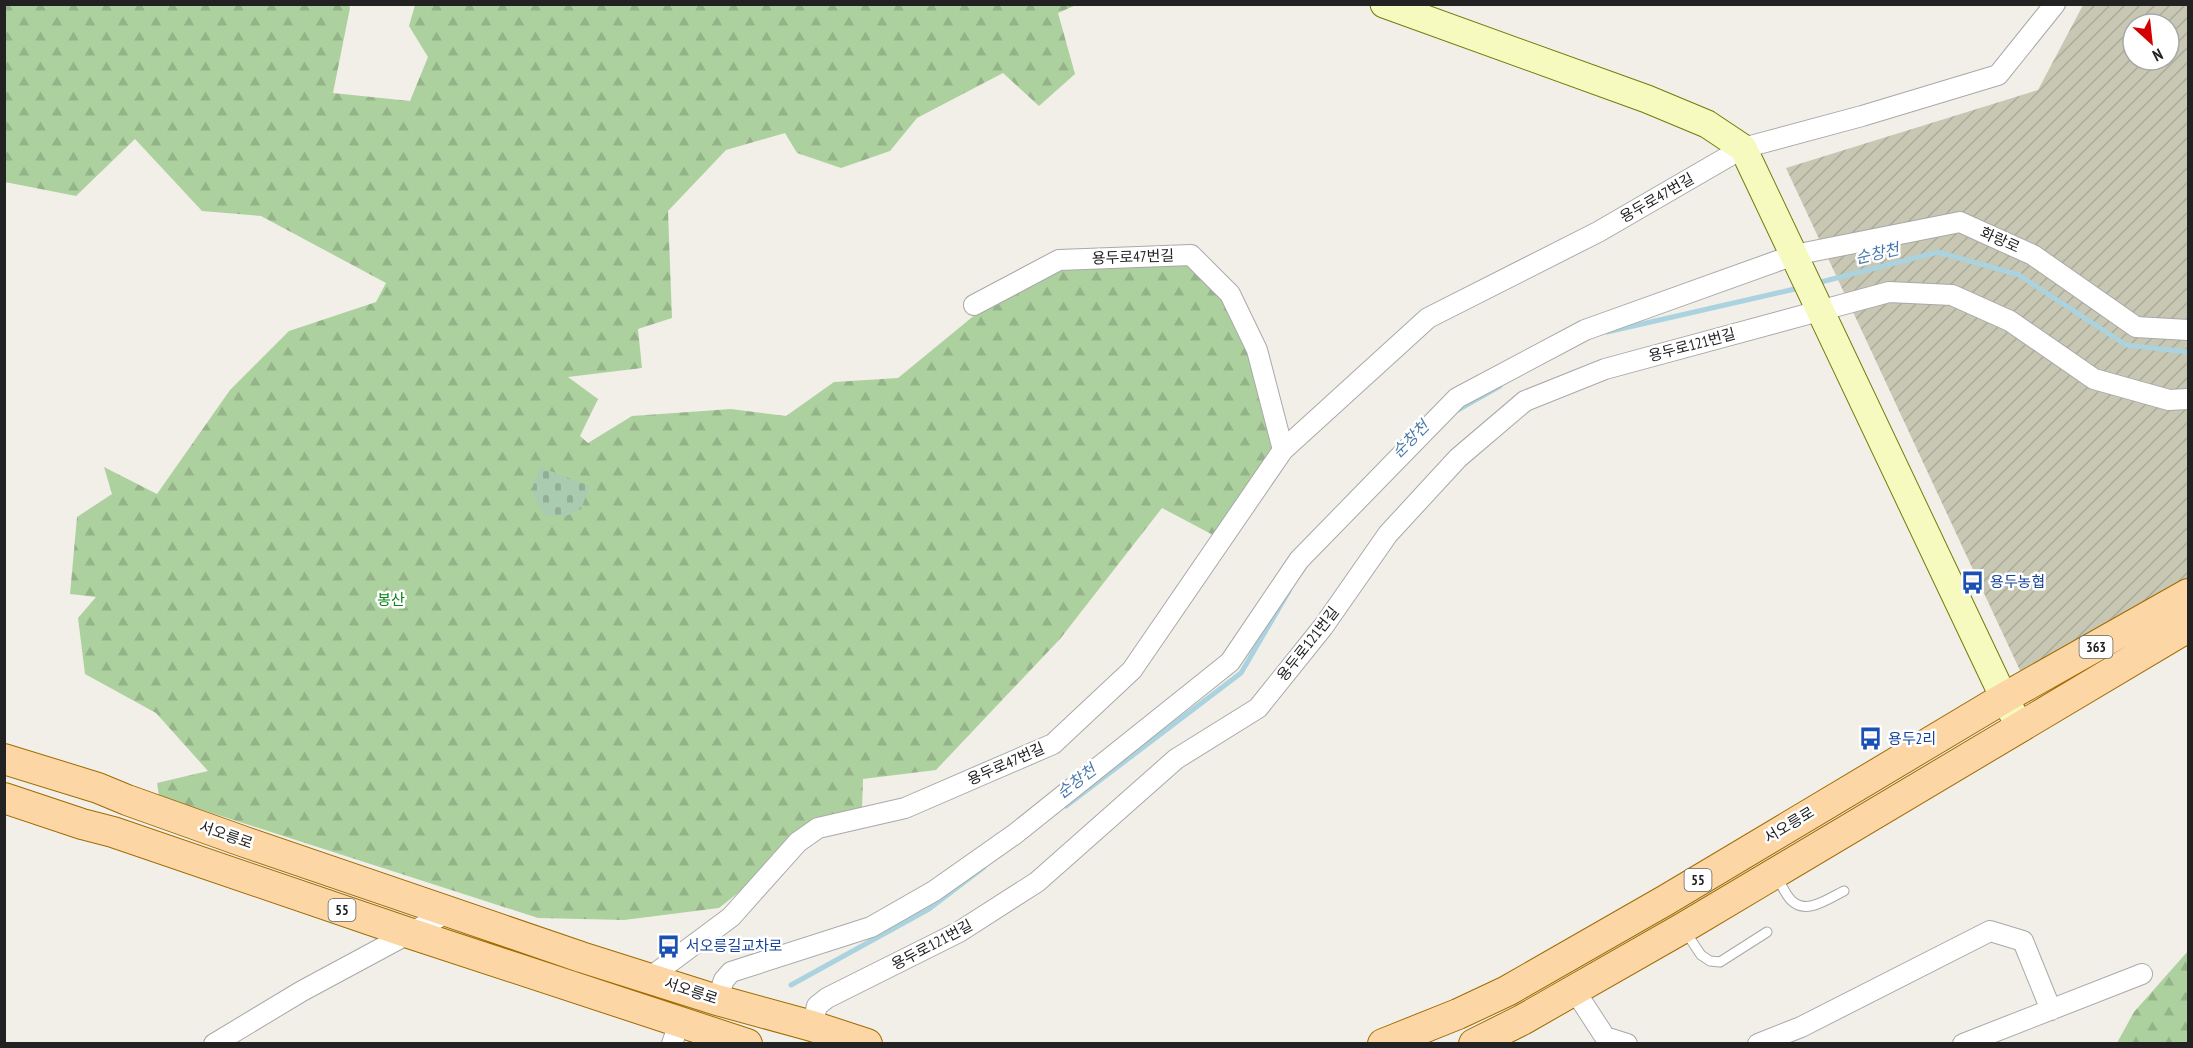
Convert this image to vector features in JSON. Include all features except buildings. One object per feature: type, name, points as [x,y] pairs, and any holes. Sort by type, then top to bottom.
[{"type":"main road","points":[[1384,4],[1647,99],[1707,124],[1743,148],[2004,698],[2021,728]]},
{"type":"main road","name":"서오릉로","points":[[1383,1044],[1458,1014],[1507,991],[1666,900],[2004,698],[2188,594]]},
{"type":"main road","name":"363","points":[[2021,728],[2188,627]]},
{"type":"main road","name":"55","points":[[1474,1044],[1575,991],[2021,728]]},
{"type":"main road","name":"서오릉로","points":[[4,759],[98,788],[447,913],[717,1000],[867,1044]]},
{"type":"main road","name":"서오릉로","points":[[4,798],[113,832],[409,933],[676,1032],[747,1044]]},
{"type":"street","name":"용두로47번길","points":[[649,978],[731,916],[798,842],[818,828],[905,808],[1053,744],[1132,670],[1283,450],[1428,318],[1598,232],[1743,148],[1862,116],[1998,75],[2055,4]]},
{"type":"street","name":"화랑로","points":[[717,1000],[724,980],[731,972],[871,927],[934,891],[1015,834],[1230,662],[1299,560],[1457,398],[1585,330],[1797,261],[1960,222],[2033,255],[2136,327],[2188,330]]},
{"type":"street","name":"용두로47번길","points":[[974,305],[1059,260],[1191,255],[1230,294],[1257,350],[1283,450]]},
{"type":"street","name":"용두로121번길","points":[[812,1026],[817,1006],[827,998],[959,932],[1037,882],[1176,759],[1258,708],[1323,627],[1388,534],[1458,458],[1526,401],[1605,369],[1818,305],[1889,292],[1952,295],[2010,321],[2094,379],[2169,400],[2188,399]]},
{"type":"street","points":[[214,1044],[302,991],[447,913]]},
{"type":"street","points":[[1758,1044],[1801,1027],[1990,931],[2023,941],[2051,1010]]},
{"type":"street","points":[[1964,1044],[2142,974]]},
{"type":"street","points":[[1575,991],[1605,1037],[1627,1044]]},
{"type":"lane","points":[[1774,873],[1792,902],[1802,906],[1812,907],[1844,891]]},
{"type":"lane","points":[[1683,928],[1701,955],[1710,961],[1720,962],[1767,932]]},
{"type":"shaded area","points":[[2083,5],[2188,5],[2188,585],[2023,677],[1786,168],[2038,90]]},
{"type":"green space","name":"봉산","points":[[4,5],[349,5],[333,93],[410,101],[428,57],[409,26],[415,5],[1076,5],[1058,13],[1075,74],[1039,106],[1003,73],[917,118],[890,151],[841,168],[797,153],[785,133],[726,150],[668,211],[672,318],[638,329],[642,368],[568,377],[598,399],[580,436],[588,443],[632,416],[731,409],[786,416],[834,382],[898,378],[976,314],[1063,268],[1188,263],[1225,297],[1250,352],[1276,448],[1215,536],[1162,508],[1060,639],[936,770],[863,779],[862,810],[758,877],[719,908],[624,920],[538,918],[159,796],[157,783],[208,771],[156,713],[85,674],[78,618],[96,597],[70,594],[77,517],[112,494],[104,467],[157,494],[230,390],[289,331],[376,302],[386,283],[261,216],[202,211],[135,139],[76,196],[5,182]]},
{"type":"green space","points":[[540,467],[590,486],[581,509],[566,516],[547,516],[537,504],[533,493],[534,481]]},
{"type":"green space","points":[[2188,951],[2188,1043],[2117,1043],[2134,1012]]},
{"type":"waterway","name":"순창천","points":[[1817,283],[1938,252],[2019,275],[2126,345],[2188,352]]},
{"type":"waterway","name":"순창천","points":[[1607,332],[1799,288]]},
{"type":"waterway","name":"순창천","points":[[1456,411],[1500,386]]},
{"type":"waterway","name":"순창천","points":[[1066,806],[1241,673],[1289,591]]},
{"type":"waterway","name":"순창천","points":[[791,985],[929,909],[984,867]]},
{"type":"place","name":"용두농협","points":[[1972,582]]},
{"type":"place","name":"용두2리","points":[[1870,739]]},
{"type":"place","name":"서오릉길교차로","points":[[668,946]]}]
